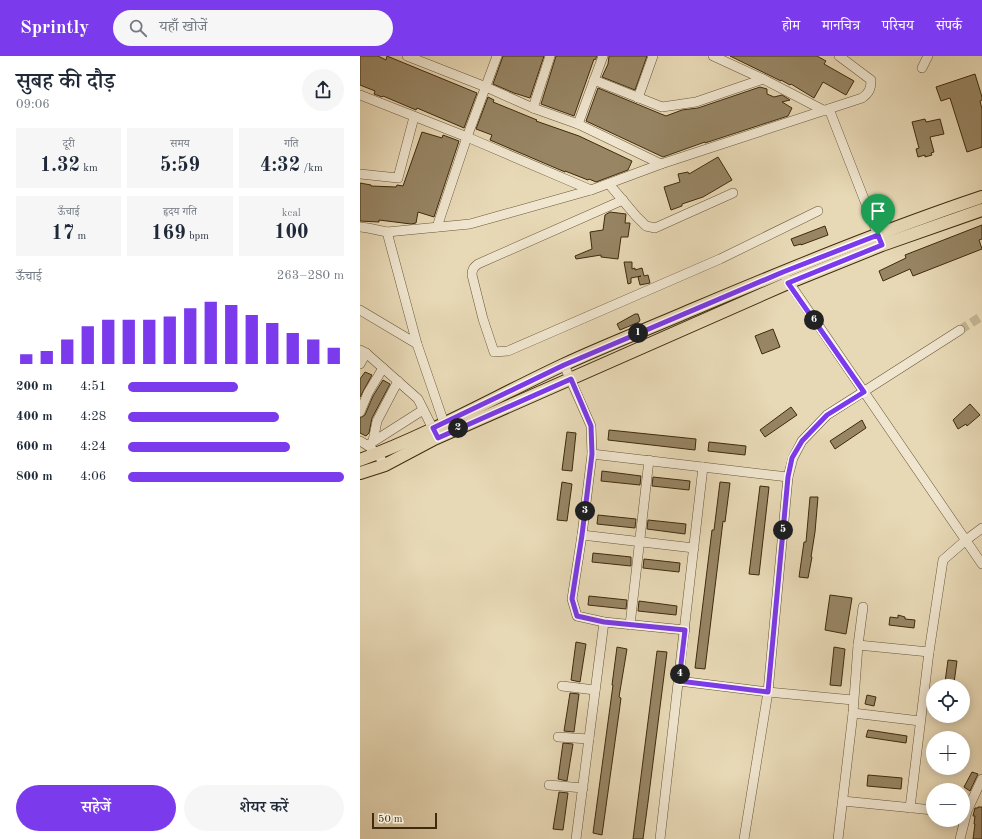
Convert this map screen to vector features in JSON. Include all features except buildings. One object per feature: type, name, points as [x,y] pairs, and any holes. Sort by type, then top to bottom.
[{"type":"main road","points":[[360,460],[435,433],[571,379],[788,283],[880,240],[982,197]]},
{"type":"main road","points":[[360,473],[385,465],[435,433],[444,423],[564,365],[783,272],[880,240],[982,210]]},
{"type":"street","points":[[407,56],[486,87],[533,108],[578,124],[662,164]]},
{"type":"street","points":[[437,227],[467,137],[497,56]]},
{"type":"street","points":[[533,108],[550,56]]},
{"type":"street","points":[[578,124],[603,56]]},
{"type":"street","points":[[638,98],[653,56]]},
{"type":"street","points":[[713,56],[827,110],[880,240]]},
{"type":"street","points":[[360,227],[386,232],[470,224],[591,190],[662,164],[862,98],[868,93],[871,87],[871,80],[839,56]]},
{"type":"street","points":[[922,68],[928,56]]},
{"type":"street","points":[[594,80],[662,107],[696,102],[763,79]]},
{"type":"street","points":[[360,95],[467,137],[591,190]]},
{"type":"street","points":[[360,174],[398,178],[414,117]]},
{"type":"street","points":[[609,184],[646,226],[655,228],[733,193]]},
{"type":"street","points":[[623,200],[474,267],[472,270],[472,275],[483,319],[494,352],[508,351],[600,312],[720,259],[818,211]]},
{"type":"street","points":[[386,232],[417,344],[444,423]]},
{"type":"street","points":[[783,272],[788,283],[982,564]]},
{"type":"street","points":[[360,310],[417,344]]},
{"type":"street","points":[[744,839],[768,692],[788,477],[792,458],[802,441],[827,415],[960,330]]},
{"type":"street","points":[[360,364],[363,351],[418,399],[435,433]]},
{"type":"street","points":[[564,365],[591,426],[592,454],[572,599],[577,616],[604,622],[685,630]]},
{"type":"street","points":[[360,412],[368,393],[383,368]]},
{"type":"street","points":[[367,443],[398,381]]},
{"type":"street","points":[[367,443],[423,410]]},
{"type":"street","points":[[367,443],[378,453],[385,465]]},
{"type":"street","points":[[592,454],[788,477]]},
{"type":"street","points":[[630,625],[649,460]]},
{"type":"street","points":[[660,839],[703,467]]},
{"type":"street","points":[[910,808],[929,652],[943,560],[982,528]]},
{"type":"street","points":[[582,535],[694,548]]},
{"type":"street","points":[[838,839],[853,713],[858,644],[863,607]]},
{"type":"street","points":[[576,839],[604,622]]},
{"type":"street","points":[[858,644],[929,652]]},
{"type":"street","points":[[679,681],[768,692],[853,700]]},
{"type":"street","points":[[562,686],[595,690]]},
{"type":"street","points":[[853,713],[920,721]]},
{"type":"street","points":[[558,737],[589,739]]},
{"type":"street","points":[[960,839],[967,811],[982,779]]},
{"type":"street","points":[[549,785],[583,788]]},
{"type":"street","points":[[843,801],[926,809]]},
{"type":"tunnel","points":[[960,330],[982,316]]},
{"type":"route","points":[[878,235],[882,245],[788,283],[864,392],[827,415],[802,441],[792,458],[788,477],[768,692],[679,681],[685,630],[604,622],[577,616],[572,599],[592,454],[591,426],[571,379],[438,438],[433,428],[564,365],[783,272],[878,235]]}]
